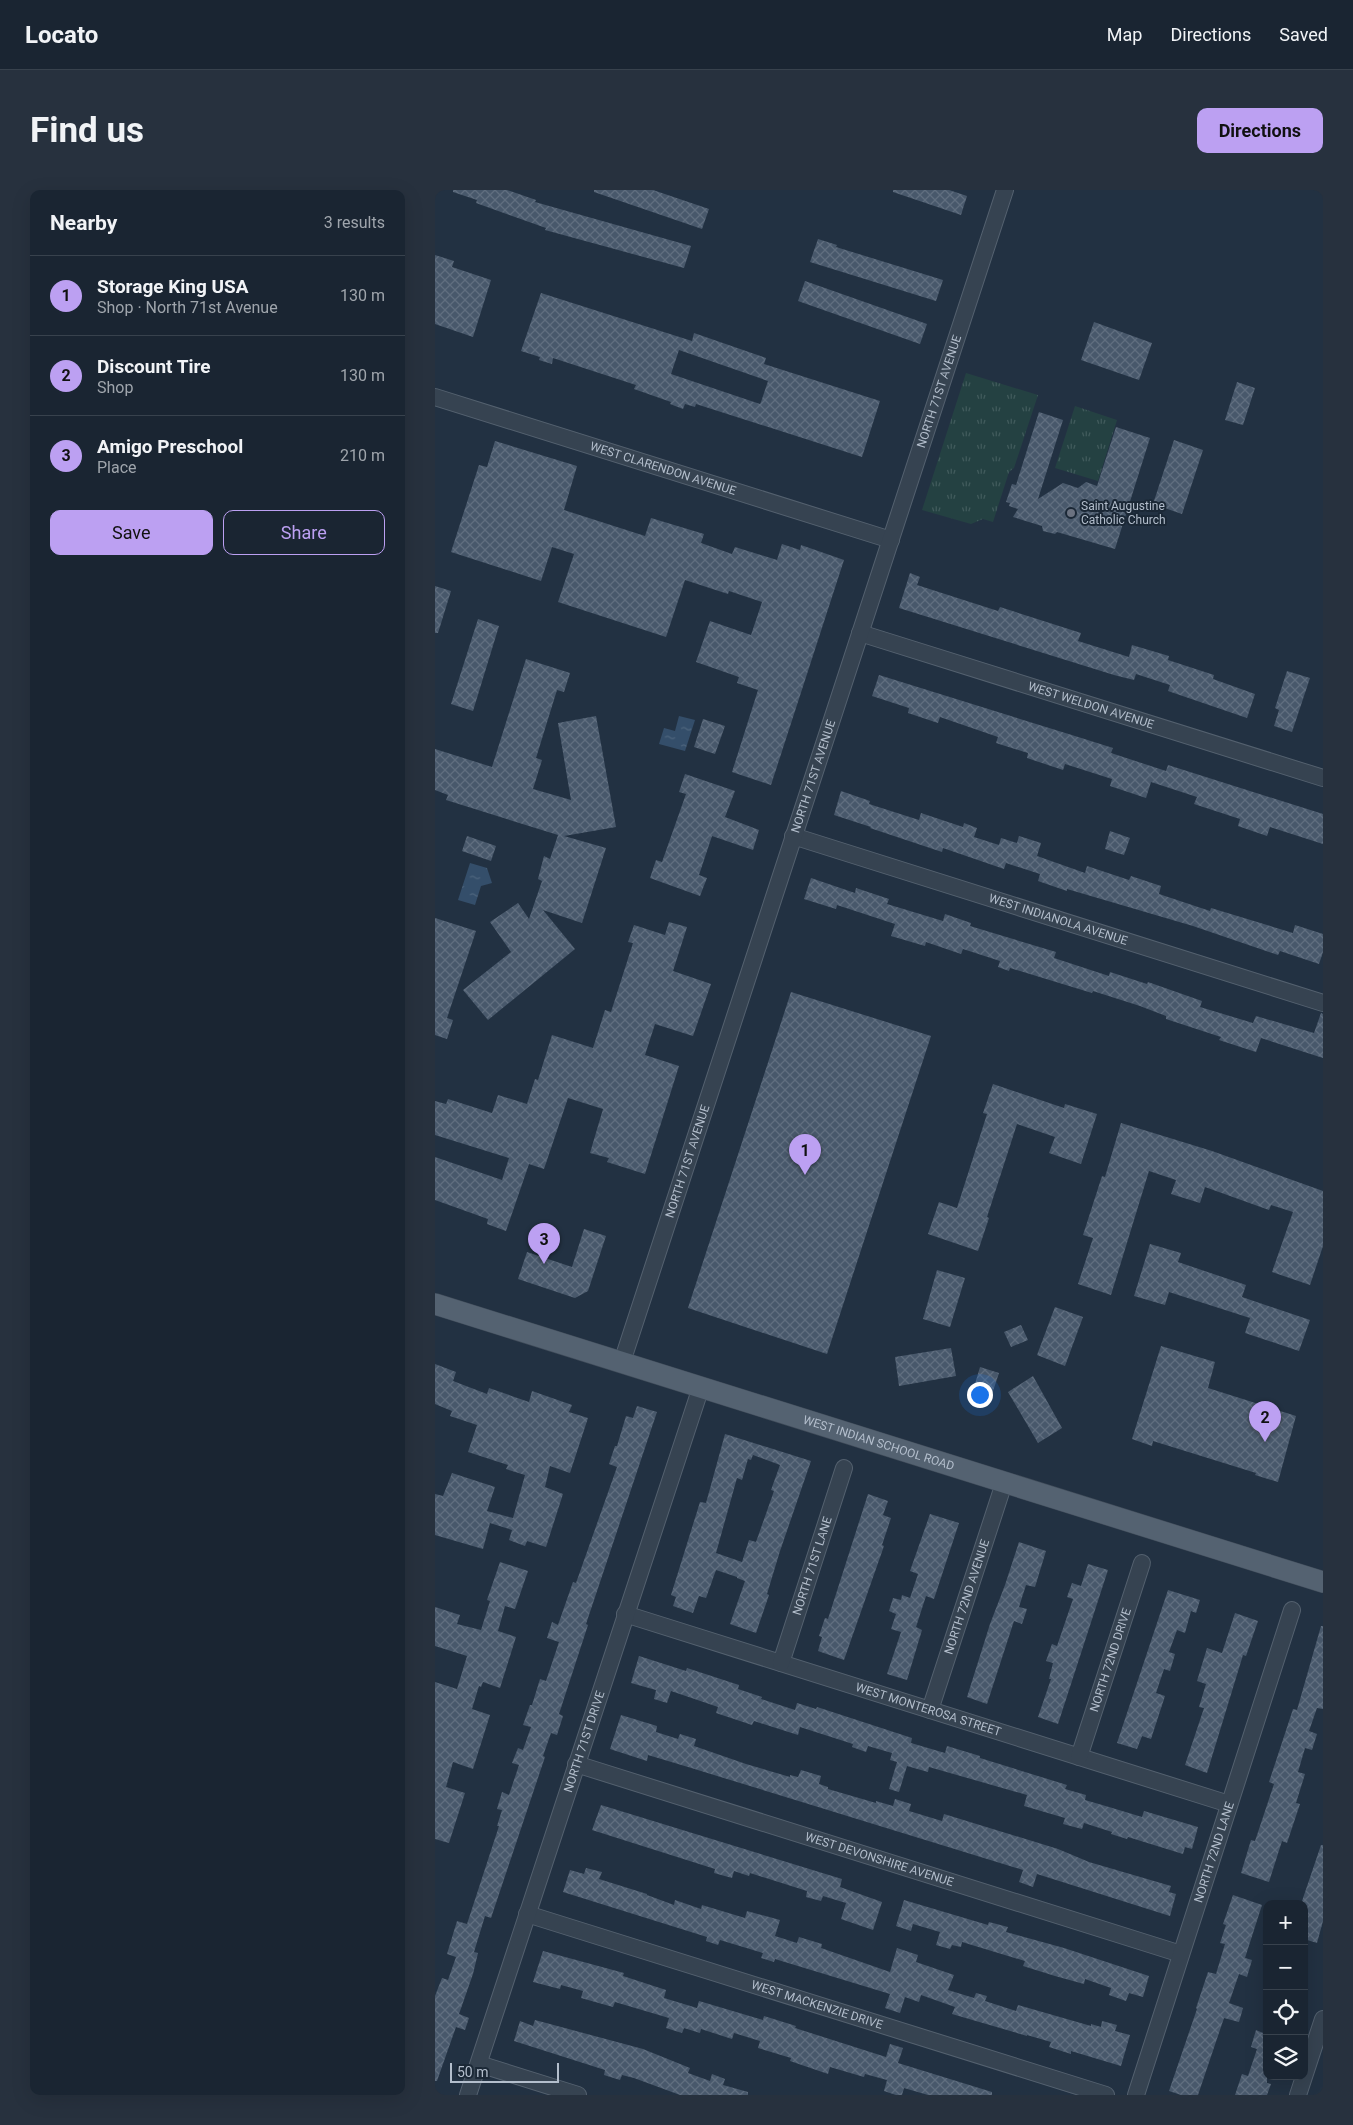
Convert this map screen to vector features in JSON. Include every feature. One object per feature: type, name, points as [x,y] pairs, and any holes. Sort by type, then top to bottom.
[{"type":"main road","name":"WEST INDIAN SCHOOL ROAD","points":[[435,1304],[1323,1582]]},
{"type":"street","name":"NORTH 71ST AVENUE","points":[[622,1362],[1005,190]]},
{"type":"street","name":"WEST CLARENDON AVENUE","points":[[435,397],[891,540]]},
{"type":"street","name":"WEST WELDON AVENUE","points":[[860,633],[1323,778]]},
{"type":"street","name":"WEST INDIANOLA AVENUE","points":[[793,836],[1323,1003]]},
{"type":"street","name":"NORTH 71ST DRIVE","points":[[468,2095],[701,1387]]},
{"type":"street","name":"NORTH 71ST LANE","points":[[781,1663],[844,1468]]},
{"type":"street","name":"NORTH 72ND AVENUE","points":[[930,1710],[1003,1483]]},
{"type":"street","name":"NORTH 72ND DRIVE","points":[[1079,1757],[1142,1562]]},
{"type":"street","name":"NORTH 72ND LANE","points":[[1136,2095],[1292,1610]]},
{"type":"street","name":"WEST MONTEROSA STREET","points":[[625,1614],[1229,1804]]},
{"type":"street","name":"WEST DEVONSHIRE AVENUE","points":[[576,1764],[1181,1954]]},
{"type":"street","name":"WEST MACKENZIE DRIVE","points":[[527,1914],[1106,2095]]},
{"type":"street","points":[[1298,2095],[1323,2019]]},
{"type":"street","points":[[479,2064],[578,2095]]},
{"type":"green space","points":[[966,373],[1038,395],[1014,468],[1009,472],[993,522],[983,519],[971,524],[922,510]]},
{"type":"green space","points":[[1075,406],[1117,420],[1098,481],[1055,468]]},
{"type":"water","points":[[679,716],[695,720],[685,751],[659,744],[664,728],[675,731]]},
{"type":"water","points":[[470,863],[487,868],[492,883],[481,886],[475,905],[458,900]]},
{"type":"building","points":[[453,190],[507,190],[536,200],[535,202],[691,246],[684,268],[545,230],[546,228],[476,203],[477,200],[453,192]]},
{"type":"building","points":[[594,190],[653,190],[709,209],[702,229],[594,192]]},
{"type":"building","points":[[893,190],[949,190],[967,196],[961,215],[893,192]]},
{"type":"building","points":[[818,239],[837,245],[836,247],[943,280],[936,301],[810,262]]},
{"type":"building","points":[[435,255],[454,261],[452,267],[491,280],[473,337],[435,324]]},
{"type":"building","points":[[805,281],[927,324],[920,344],[798,301]]},
{"type":"building","points":[[541,293],[692,341],[694,333],[766,358],[764,364],[880,401],[862,457],[696,404],[695,407],[685,404],[683,409],[670,404],[671,402],[634,389],[636,385],[553,358],[552,364],[539,360],[540,357],[521,351]],"holes":[[[679,350],[768,381],[760,404],[671,374]]]},
{"type":"building","points":[[1094,322],[1152,343],[1139,380],[1081,360]]},
{"type":"building","points":[[1237,382],[1255,388],[1243,425],[1225,420]]},
{"type":"building","points":[[1039,412],[1063,420],[1038,499],[1063,483],[1078,488],[1086,482],[1097,486],[1116,427],[1150,438],[1115,549],[1057,532],[1055,534],[1043,531],[1042,526],[1013,517],[1018,509],[1009,506],[1010,503],[1006,502],[1012,484],[1016,485]]},
{"type":"building","points":[[1174,440],[1203,450],[1182,514],[1153,504]]},
{"type":"building","points":[[495,441],[577,466],[564,510],[645,536],[651,518],[704,534],[701,543],[732,554],[735,547],[777,560],[782,544],[800,550],[801,545],[844,560],[771,785],[732,772],[758,690],[737,683],[739,677],[696,662],[710,621],[751,635],[762,602],[729,591],[728,594],[685,580],[666,637],[558,602],[574,554],[552,547],[541,581],[451,552],[479,465],[487,467]]},
{"type":"building","points":[[910,573],[920,577],[917,585],[998,611],[1000,607],[1081,633],[1078,641],[1129,657],[1132,645],[1169,656],[1168,660],[1214,675],[1213,679],[1255,694],[1247,718],[1168,691],[1170,685],[1136,674],[1134,680],[1114,675],[899,608]]},
{"type":"building","points":[[435,586],[451,591],[438,633],[435,633]]},
{"type":"building","points":[[478,619],[499,626],[473,711],[451,704]]},
{"type":"building","points":[[526,659],[570,673],[564,692],[557,690],[536,758],[542,760],[533,789],[571,800],[558,723],[596,716],[616,827],[564,836],[606,848],[582,923],[543,910],[575,949],[488,1020],[463,990],[511,952],[490,922],[518,903],[529,919],[542,881],[538,879],[544,856],[550,859],[558,835],[446,800],[448,795],[435,790],[435,749],[492,767]]},
{"type":"building","points":[[1287,671],[1310,678],[1292,732],[1274,726],[1279,710],[1275,708]]},
{"type":"building","points":[[879,675],[1113,748],[1111,753],[1166,771],[1168,765],[1323,814],[1323,844],[1270,827],[1267,836],[1238,826],[1240,819],[1194,804],[1197,797],[1151,782],[1146,798],[1110,786],[1112,779],[1065,764],[1063,770],[1027,758],[1028,753],[996,743],[998,737],[940,717],[938,723],[908,713],[909,708],[872,696]]},
{"type":"building","points":[[703,719],[725,726],[715,754],[694,747]]},
{"type":"building","points":[[685,774],[735,791],[725,817],[759,830],[753,850],[712,836],[699,875],[707,878],[700,896],[650,878],[656,860],[662,862],[686,794],[679,792]]},
{"type":"building","points":[[841,791],[870,801],[869,804],[919,820],[921,813],[963,827],[964,823],[977,828],[974,837],[999,845],[1001,838],[1017,843],[1019,836],[1041,843],[1037,856],[1085,873],[1087,866],[1129,880],[1131,876],[1161,886],[1159,894],[1210,911],[1211,908],[1293,933],[1295,925],[1323,934],[1323,952],[1319,964],[1280,951],[1278,955],[1193,926],[1067,889],[1067,891],[1038,881],[1040,874],[1006,863],[1004,869],[943,848],[942,852],[834,815]]},
{"type":"building","points":[[1110,831],[1130,838],[1124,855],[1105,849]]},
{"type":"building","points":[[467,836],[496,846],[491,861],[462,851]]},
{"type":"building","points":[[811,878],[855,893],[856,888],[889,899],[887,904],[943,921],[945,914],[971,923],[970,926],[1056,952],[1054,958],[1109,976],[1110,972],[1147,984],[1148,982],[1202,1001],[1200,1007],[1253,1023],[1256,1016],[1314,1033],[1321,1013],[1323,1014],[1323,1058],[1261,1038],[1256,1052],[1219,1040],[1221,1037],[1166,1019],[1166,1016],[1140,1006],[1010,968],[1009,971],[998,967],[1000,961],[963,949],[961,954],[926,942],[925,946],[891,936],[895,924],[837,905],[836,909],[804,899]]},
{"type":"building","points":[[435,918],[476,931],[447,1018],[453,1020],[447,1039],[435,1035]]},
{"type":"building","points":[[669,922],[687,927],[673,971],[711,984],[693,1036],[655,1024],[645,1055],[679,1066],[645,1174],[607,1162],[609,1158],[590,1153],[603,1109],[568,1098],[544,1169],[529,1164],[506,1231],[487,1224],[488,1219],[435,1200],[435,1157],[502,1180],[509,1158],[435,1135],[435,1101],[446,1104],[448,1099],[492,1113],[498,1095],[527,1104],[535,1079],[538,1080],[552,1035],[593,1048],[605,1010],[611,1012],[633,943],[628,942],[634,925],[665,935]]},
{"type":"building","points":[[791,992],[931,1036],[827,1354],[688,1308]]},
{"type":"building","points":[[993,1084],[1064,1108],[1065,1104],[1097,1114],[1081,1164],[1049,1153],[1055,1137],[1017,1124],[978,1251],[928,1234],[939,1202],[957,1208],[987,1114],[983,1113]]},
{"type":"building","points":[[1121,1123],[1212,1151],[1323,1191],[1323,1246],[1310,1285],[1272,1272],[1293,1212],[1271,1205],[1269,1210],[1205,1187],[1200,1203],[1171,1194],[1176,1180],[1149,1171],[1111,1295],[1078,1284],[1093,1238],[1083,1235],[1102,1176],[1105,1177]]},
{"type":"building","points":[[584,1229],[606,1236],[588,1291],[575,1298],[518,1279],[527,1252],[572,1267]]},
{"type":"building","points":[[1150,1244],[1181,1253],[1178,1262],[1246,1285],[1242,1297],[1310,1320],[1299,1351],[1245,1333],[1250,1318],[1169,1292],[1165,1305],[1134,1296]]},
{"type":"building","points":[[937,1270],[965,1278],[950,1327],[923,1319]]},
{"type":"building","points":[[1055,1307],[1083,1317],[1065,1366],[1037,1355]]},
{"type":"building","points":[[1021,1325],[1028,1340],[1011,1347],[1004,1332]]},
{"type":"building","points":[[1161,1346],[1215,1362],[1208,1388],[1296,1416],[1278,1482],[1255,1475],[1256,1473],[1153,1441],[1152,1446],[1132,1439]]},
{"type":"building","points":[[951,1348],[956,1376],[899,1386],[895,1357]]},
{"type":"building","points":[[435,1364],[456,1372],[453,1381],[487,1394],[489,1388],[529,1402],[532,1391],[572,1405],[569,1412],[588,1418],[570,1473],[550,1466],[545,1487],[563,1494],[546,1547],[527,1541],[525,1546],[509,1540],[512,1530],[490,1523],[483,1549],[435,1535],[435,1494],[443,1496],[452,1473],[495,1487],[487,1511],[513,1518],[525,1475],[506,1469],[508,1465],[468,1452],[477,1425],[450,1416],[452,1411],[435,1404]]},
{"type":"building","points":[[980,1367],[999,1373],[990,1400],[972,1394]]},
{"type":"building","points":[[1033,1376],[1062,1428],[1038,1443],[1008,1392]]},
{"type":"building","points":[[637,1406],[657,1412],[586,1624],[588,1625],[559,1714],[563,1716],[557,1735],[551,1733],[543,1756],[545,1757],[491,1918],[485,1916],[474,1952],[478,1953],[473,1974],[459,2014],[469,2018],[465,2030],[456,2027],[437,2081],[435,2081],[435,1996],[442,1978],[448,1980],[456,1957],[447,1954],[457,1921],[467,1924],[499,1826],[497,1826],[502,1810],[497,1809],[502,1792],[509,1795],[519,1765],[512,1763],[518,1748],[523,1750],[531,1727],[523,1725],[530,1705],[532,1705],[540,1679],[546,1681],[559,1642],[547,1638],[552,1622],[558,1625],[573,1582],[576,1583],[617,1467],[609,1464],[615,1446],[617,1446],[626,1416],[633,1418]]},
{"type":"building","points":[[725,1434],[811,1461],[780,1551],[767,1594],[769,1595],[756,1633],[730,1624],[745,1581],[716,1570],[706,1598],[699,1596],[693,1613],[673,1606],[676,1597],[671,1595],[700,1502],[706,1503]],"holes":[[[753,1455],[780,1465],[771,1490],[774,1491],[756,1542],[749,1540],[742,1562],[716,1553],[737,1478],[742,1480],[748,1459],[751,1460]]]},
{"type":"building","points":[[868,1494],[888,1501],[883,1515],[891,1518],[882,1545],[884,1546],[844,1660],[818,1651],[822,1637],[819,1636],[825,1618],[828,1619]]},
{"type":"building","points":[[930,1514],[959,1523],[934,1599],[926,1596],[916,1627],[922,1630],[907,1680],[887,1674],[901,1632],[891,1629],[896,1614],[889,1611],[893,1598],[901,1600],[902,1595],[910,1598],[918,1574],[910,1571]]},
{"type":"building","points":[[1019,1542],[1046,1551],[1035,1587],[1026,1585],[1019,1607],[1027,1609],[1022,1624],[1014,1621],[987,1704],[967,1697]]},
{"type":"building","points":[[500,1562],[528,1571],[515,1609],[505,1606],[498,1631],[516,1637],[500,1688],[483,1682],[481,1687],[479,1686],[472,1709],[490,1715],[473,1769],[453,1762],[446,1787],[465,1793],[449,1843],[435,1839],[435,1682],[457,1689],[467,1656],[435,1646],[435,1607],[460,1615],[457,1624],[481,1630],[490,1601],[487,1600]]},
{"type":"building","points":[[1088,1564],[1108,1570],[1058,1724],[1038,1717],[1051,1679],[1049,1679],[1053,1663],[1046,1661],[1052,1644],[1057,1646],[1073,1599],[1067,1597],[1072,1583],[1081,1586]]},
{"type":"building","points":[[1168,1590],[1200,1600],[1196,1613],[1191,1611],[1185,1633],[1177,1630],[1169,1652],[1175,1654],[1170,1671],[1164,1669],[1156,1693],[1165,1696],[1151,1739],[1142,1736],[1137,1749],[1117,1743]]},
{"type":"building","points":[[1235,1613],[1258,1621],[1246,1656],[1243,1655],[1207,1773],[1185,1765],[1204,1708],[1199,1707],[1206,1684],[1197,1681],[1207,1648],[1222,1653]]},
{"type":"building","points":[[1321,1626],[1323,1626],[1323,1709],[1317,1708],[1309,1731],[1317,1734],[1312,1750],[1305,1748],[1298,1772],[1305,1774],[1296,1803],[1300,1804],[1287,1843],[1282,1841],[1269,1882],[1241,1873],[1251,1840],[1255,1841],[1274,1784],[1269,1782],[1293,1709],[1297,1710]]},
{"type":"building","points":[[639,1656],[686,1671],[687,1668],[739,1685],[738,1689],[795,1710],[797,1703],[816,1709],[817,1707],[912,1738],[911,1743],[945,1753],[947,1746],[980,1756],[980,1758],[1067,1785],[1065,1789],[1086,1795],[1085,1800],[1142,1817],[1144,1811],[1198,1827],[1192,1849],[1185,1847],[1183,1854],[1128,1837],[1127,1839],[1111,1834],[1112,1832],[1084,1823],[1082,1829],[1063,1824],[1065,1818],[1024,1806],[1027,1795],[929,1767],[928,1772],[907,1766],[899,1792],[889,1789],[897,1762],[890,1760],[892,1753],[868,1746],[866,1752],[852,1747],[853,1744],[800,1727],[798,1735],[754,1721],[752,1725],[716,1713],[718,1707],[671,1691],[667,1703],[654,1699],[656,1690],[631,1683]]},
{"type":"building","points":[[621,1715],[657,1726],[656,1732],[678,1739],[680,1734],[696,1739],[694,1746],[746,1764],[790,1777],[790,1775],[798,1777],[801,1770],[821,1776],[819,1784],[828,1787],[828,1789],[893,1806],[895,1799],[911,1804],[909,1811],[942,1821],[944,1814],[1058,1849],[1089,1862],[1171,1886],[1169,1892],[1176,1894],[1170,1916],[1037,1874],[1033,1887],[1019,1882],[1023,1870],[648,1755],[647,1761],[610,1749]]},
{"type":"building","points":[[601,1805],[842,1879],[840,1887],[882,1902],[873,1930],[841,1919],[846,1903],[823,1896],[821,1901],[806,1897],[807,1891],[750,1873],[749,1876],[734,1871],[732,1878],[714,1873],[715,1869],[592,1830]]},
{"type":"building","points":[[1321,1845],[1323,1845],[1323,1921],[1317,1943],[1308,1940],[1308,1900],[1302,1900]]},
{"type":"building","points":[[586,1868],[602,1872],[599,1879],[647,1894],[674,1905],[675,1900],[701,1909],[702,1905],[745,1918],[747,1911],[780,1920],[775,1936],[797,1943],[799,1937],[822,1944],[821,1948],[890,1972],[897,1948],[918,1955],[916,1962],[954,1975],[948,1990],[974,1998],[976,1993],[987,1996],[985,2001],[1016,2011],[1018,2005],[1091,2026],[1091,2024],[1101,2027],[1102,2021],[1117,2025],[1115,2031],[1130,2035],[1121,2066],[1071,2051],[1071,2054],[1049,2047],[1051,2042],[952,2014],[955,2007],[921,1995],[919,2002],[905,1997],[900,2013],[885,2008],[890,1994],[775,1959],[774,1962],[761,1958],[763,1953],[720,1940],[718,1945],[706,1941],[707,1937],[563,1892],[570,1870],[584,1874]]},
{"type":"building","points":[[1233,1895],[1262,1905],[1245,1958],[1252,1960],[1247,1977],[1239,1974],[1229,2003],[1243,2008],[1239,2022],[1224,2018],[1198,2095],[1181,2095],[1169,2091],[1208,1972],[1216,1974],[1225,1944],[1220,1943],[1226,1925],[1223,1924]]},
{"type":"building","points":[[904,1900],[988,1925],[989,1922],[1008,1927],[1006,1932],[1064,1948],[1149,1976],[1143,1997],[1129,1993],[1126,2001],[1109,1995],[1111,1988],[1085,1979],[1084,1984],[1055,1976],[1023,1966],[1025,1961],[962,1942],[961,1947],[952,1945],[950,1949],[936,1945],[940,1932],[913,1924],[911,1931],[896,1926]]},
{"type":"building","points":[[543,1951],[624,1973],[623,1976],[666,1990],[664,1998],[697,2008],[699,2001],[763,2020],[764,2016],[886,2057],[890,2044],[903,2048],[898,2063],[992,2092],[992,2095],[928,2095],[904,2088],[902,2095],[896,2095],[884,2091],[887,2080],[865,2074],[864,2077],[830,2067],[828,2074],[790,2061],[791,2058],[758,2048],[760,2041],[734,2033],[732,2039],[701,2029],[700,2033],[684,2028],[682,2033],[666,2028],[669,2018],[615,2002],[613,2007],[581,1998],[583,1991],[561,1985],[560,1989],[533,1982]]},
{"type":"building","points":[[535,2020],[643,2049],[690,2068],[688,2073],[710,2081],[712,2074],[725,2079],[723,2085],[748,2092],[748,2095],[680,2095],[634,2078],[622,2075],[620,2080],[604,2075],[605,2070],[514,2041],[520,2021],[533,2026]]},
{"type":"building","points":[[1256,2030],[1263,2033],[1263,2080],[1267,2080],[1267,2083],[1271,2084],[1267,2095],[1235,2095],[1242,2074],[1248,2076],[1257,2049],[1251,2047]]},
{"type":"place","name":"Saint Augustine Catholic Church","points":[[1071,513]]},
{"type":"place","name":"Storage King USA","points":[[805,1175]]},
{"type":"place","name":"Amigo Preschool","points":[[544,1264]]},
{"type":"place","name":"Discount Tire","points":[[1265,1442]]}]
